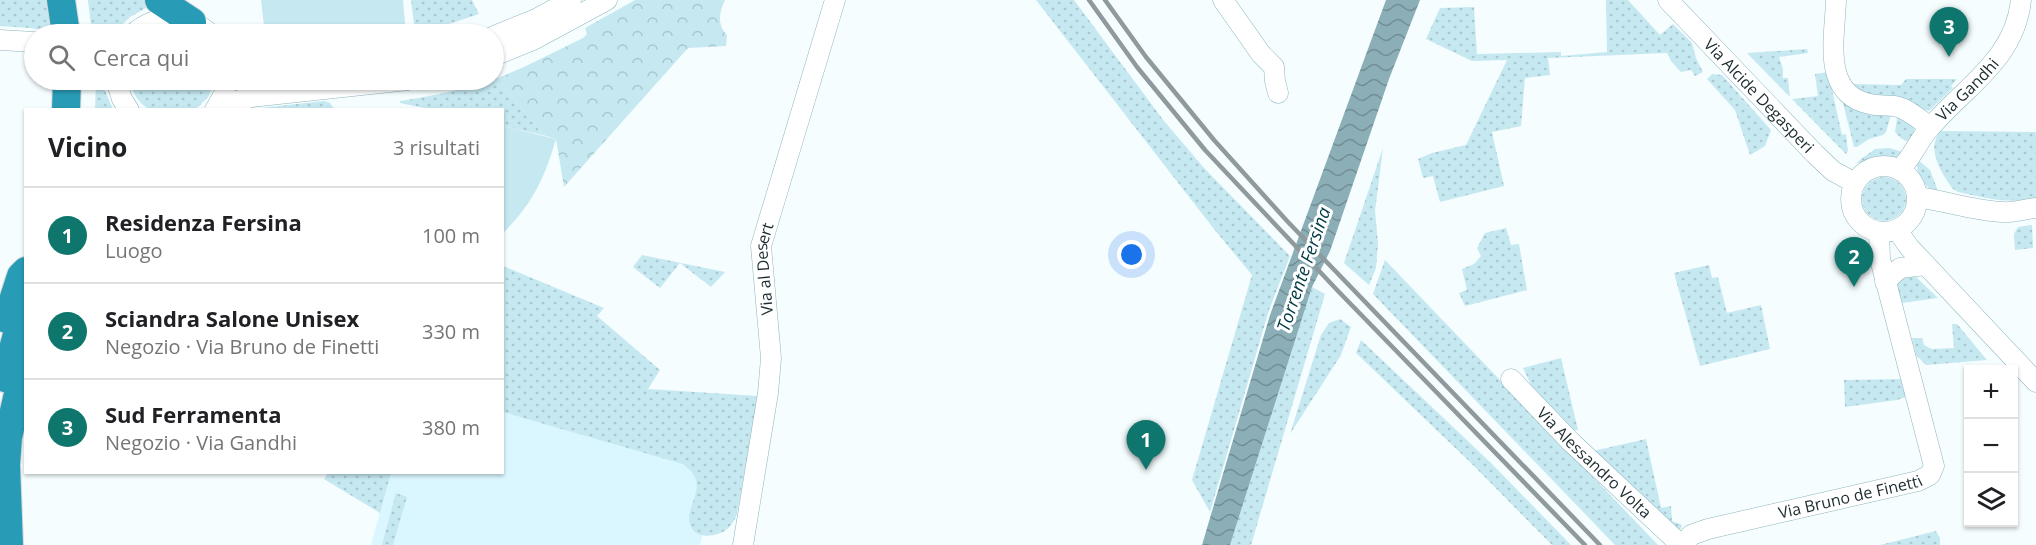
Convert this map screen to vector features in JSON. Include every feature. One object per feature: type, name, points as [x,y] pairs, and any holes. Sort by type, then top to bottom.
[{"type":"highway","points":[[61,0],[65,24]]},
{"type":"highway","points":[[79,0],[83,24]]},
{"type":"highway","points":[[159,0],[196,24]]},
{"type":"highway","points":[[68,108],[90,90]]},
{"type":"highway","points":[[0,341],[21,276],[24,273]]},
{"type":"highway","points":[[9,545],[6,465],[24,317]]},
{"type":"highway","points":[[13,397],[24,364]]},
{"type":"street","points":[[504,32],[536,19],[571,0]]},
{"type":"street","points":[[504,52],[535,39],[607,0]]},
{"type":"street","name":"Via al Desert","points":[[743,545],[768,393],[771,358],[761,246],[835,0]]},
{"type":"street","points":[[1223,0],[1261,54],[1274,67],[1278,93]]},
{"type":"street","name":"Via Alcide Degasperi","points":[[1668,0],[1815,154],[1833,171],[1855,183]]},
{"type":"street","points":[[1836,0],[1834,68],[1841,86],[1857,100],[1870,104],[1896,106],[1930,127]]},
{"type":"street","name":"Via Gandhi","points":[[1899,170],[1930,127],[1979,81],[1997,60],[2008,43],[2017,21],[2021,0]]},
{"type":"street","points":[[149,24],[161,19],[181,19],[193,24]]},
{"type":"street","points":[[0,40],[24,41]]},
{"type":"street","points":[[101,90],[126,108]]},
{"type":"street","points":[[216,108],[225,90]]},
{"type":"street","points":[[219,108],[229,103],[252,98],[321,90]]},
{"type":"street","points":[[1888,231],[1911,219],[1917,206],[1917,198],[1910,179],[1899,170],[1877,167],[1864,173],[1855,183],[1851,198],[1854,214],[1864,226],[1888,231],[1909,247],[2036,382]]},
{"type":"street","points":[[1917,198],[1943,200],[1980,210],[2005,212],[2036,208]]},
{"type":"street","name":"Via Bruno de Finetti","points":[[1683,545],[1691,535],[1708,529],[1918,481],[1930,475],[1934,466],[1880,259],[1888,231]]},
{"type":"street","points":[[1885,282],[1900,268],[1926,265]]},
{"type":"street","name":"Via Alessandro Volta","points":[[1511,379],[1572,443],[1683,545]]},
{"type":"shaded area","points":[[504,412],[740,480],[703,532],[700,545],[371,545],[391,474],[504,474]]},
{"type":"green space","points":[[0,0],[49,0],[54,24],[24,24],[24,28],[0,26]]},
{"type":"green space","points":[[88,0],[146,0],[153,4],[130,17],[123,24],[91,24]]},
{"type":"green space","points":[[261,0],[403,0],[405,24],[264,24]]},
{"type":"green space","points":[[411,0],[472,0],[479,14],[449,24],[414,24]]},
{"type":"green space","points":[[635,0],[725,0],[720,18],[727,35],[726,46],[688,48],[564,187],[556,139],[543,135],[504,86],[504,75],[583,38],[587,34],[585,28]]},
{"type":"green space","points":[[1036,0],[1074,0],[1164,121],[1204,168],[1290,256],[1269,310],[1210,512],[1192,480],[1252,275]]},
{"type":"green space","points":[[1606,0],[1628,0],[1660,35],[1673,24],[1692,43],[1703,72],[1695,76],[1691,70],[1681,72],[1667,53],[1548,58],[1550,75],[1525,78],[1521,126],[1492,132],[1504,186],[1440,202],[1433,176],[1423,178],[1418,159],[1432,153],[1466,145],[1507,60],[1472,61],[1426,39],[1440,8],[1474,7],[1477,54],[1561,52],[1561,56],[1607,52]]},
{"type":"green space","points":[[1807,49],[1808,53],[1779,57],[1783,78],[1788,78],[1790,97],[1747,53]]},
{"type":"green space","points":[[1828,72],[1842,135],[1846,134],[1848,151],[1846,154],[1792,99],[1818,96],[1815,74]]},
{"type":"green space","points":[[1712,74],[1722,75],[1771,130],[1765,146],[1750,155],[1735,110],[1707,79]]},
{"type":"green space","points":[[1906,79],[1957,79],[1951,86],[1953,88],[1929,111],[1865,93],[1851,84],[1901,85]]},
{"type":"green space","points":[[504,86],[543,135],[504,126],[504,108],[425,108],[400,103],[400,101],[450,92],[504,90]]},
{"type":"green space","points":[[96,90],[104,90],[113,108],[95,108]]},
{"type":"green space","points":[[132,90],[211,90],[209,96],[197,108],[148,108],[136,97]]},
{"type":"green space","points":[[235,90],[256,90],[234,93]]},
{"type":"green space","points":[[1841,95],[1892,111],[1886,132],[1854,147]]},
{"type":"green space","points":[[324,101],[330,103],[333,108],[260,108]]},
{"type":"green space","points":[[1898,112],[1914,125],[1914,134],[1910,142],[1902,139],[1895,132]]},
{"type":"green space","points":[[504,126],[556,139],[536,190],[504,232]]},
{"type":"green space","points":[[1941,131],[2036,132],[2036,199],[1997,200],[1953,189],[1936,160],[1934,145]]},
{"type":"green space","points":[[1383,148],[1375,211],[1378,243],[1376,268],[1369,285],[1344,263]]},
{"type":"green space","points":[[1889,148],[1903,152],[1896,157],[1856,163],[1875,149]]},
{"type":"green space","points":[[1918,160],[1930,170],[1938,191],[1928,187],[1921,180],[1917,166]]},
{"type":"green space","points":[[1884,177],[1899,184],[1906,199],[1899,214],[1884,221],[1869,214],[1862,199],[1869,184]]},
{"type":"green space","points":[[2032,225],[2033,248],[2015,250],[2014,234],[2018,227]]},
{"type":"green space","points":[[1506,228],[1511,245],[1519,244],[1527,290],[1465,306],[1459,293],[1467,290],[1462,269],[1474,264],[1481,256],[1477,248],[1485,233]]},
{"type":"green space","points":[[642,255],[725,272],[711,287],[680,263],[660,288],[633,267]]},
{"type":"green space","points":[[1385,260],[1658,545],[1615,545],[1373,294]]},
{"type":"green space","points":[[1709,265],[1712,278],[1718,277],[1727,313],[1761,305],[1770,349],[1700,366],[1674,273]]},
{"type":"green space","points":[[504,266],[604,308],[597,316],[660,370],[648,389],[758,396],[737,514],[733,523],[726,530],[706,536],[692,529],[689,516],[697,487],[692,472],[683,464],[504,412]]},
{"type":"green space","points":[[1910,274],[1938,298],[1902,303],[1897,286],[1900,277]]},
{"type":"green space","points":[[1312,287],[1325,294],[1251,545],[1230,545]]},
{"type":"green space","points":[[1340,319],[1351,327],[1341,355],[1290,434],[1321,335],[1329,323]]},
{"type":"green space","points":[[1952,324],[1957,324],[1987,360],[1926,365],[1916,355],[1912,338],[1922,338],[1924,345],[1932,349],[1954,348]]},
{"type":"green space","points":[[1361,340],[1490,462],[1571,545],[1552,545],[1470,462],[1356,353]]},
{"type":"green space","points":[[1561,358],[1578,430],[1572,431],[1535,393],[1523,368]]},
{"type":"green space","points":[[1903,379],[1909,396],[1897,400],[1845,407],[1844,380]]},
{"type":"green space","points":[[1646,439],[1661,508],[1671,506],[1672,521],[1682,525],[1681,529],[1673,529],[1593,451]]},
{"type":"green space","points":[[327,474],[391,474],[380,513],[324,479]]},
{"type":"green space","points":[[396,493],[407,497],[393,545],[382,545]]},
{"type":"green space","points":[[1936,531],[1940,538],[1940,545],[1880,545]]},
{"type":"water","name":"Torrente Fersina","points":[[1386,0],[1420,0],[1389,79],[1330,251],[1312,287],[1230,545],[1202,545],[1270,315]]},
{"type":"railway","points":[[1089,0],[1137,67],[1205,150],[1338,291],[1585,545]]},
{"type":"railway","points":[[1105,0],[1146,57],[1214,140],[1288,222],[1600,545]]},
{"type":"place","name":"Sud Ferramenta","points":[[1949,57]]},
{"type":"place","name":"Sciandra Salone Unisex","points":[[1854,287]]},
{"type":"place","name":"Residenza Fersina","points":[[1146,470]]}]
